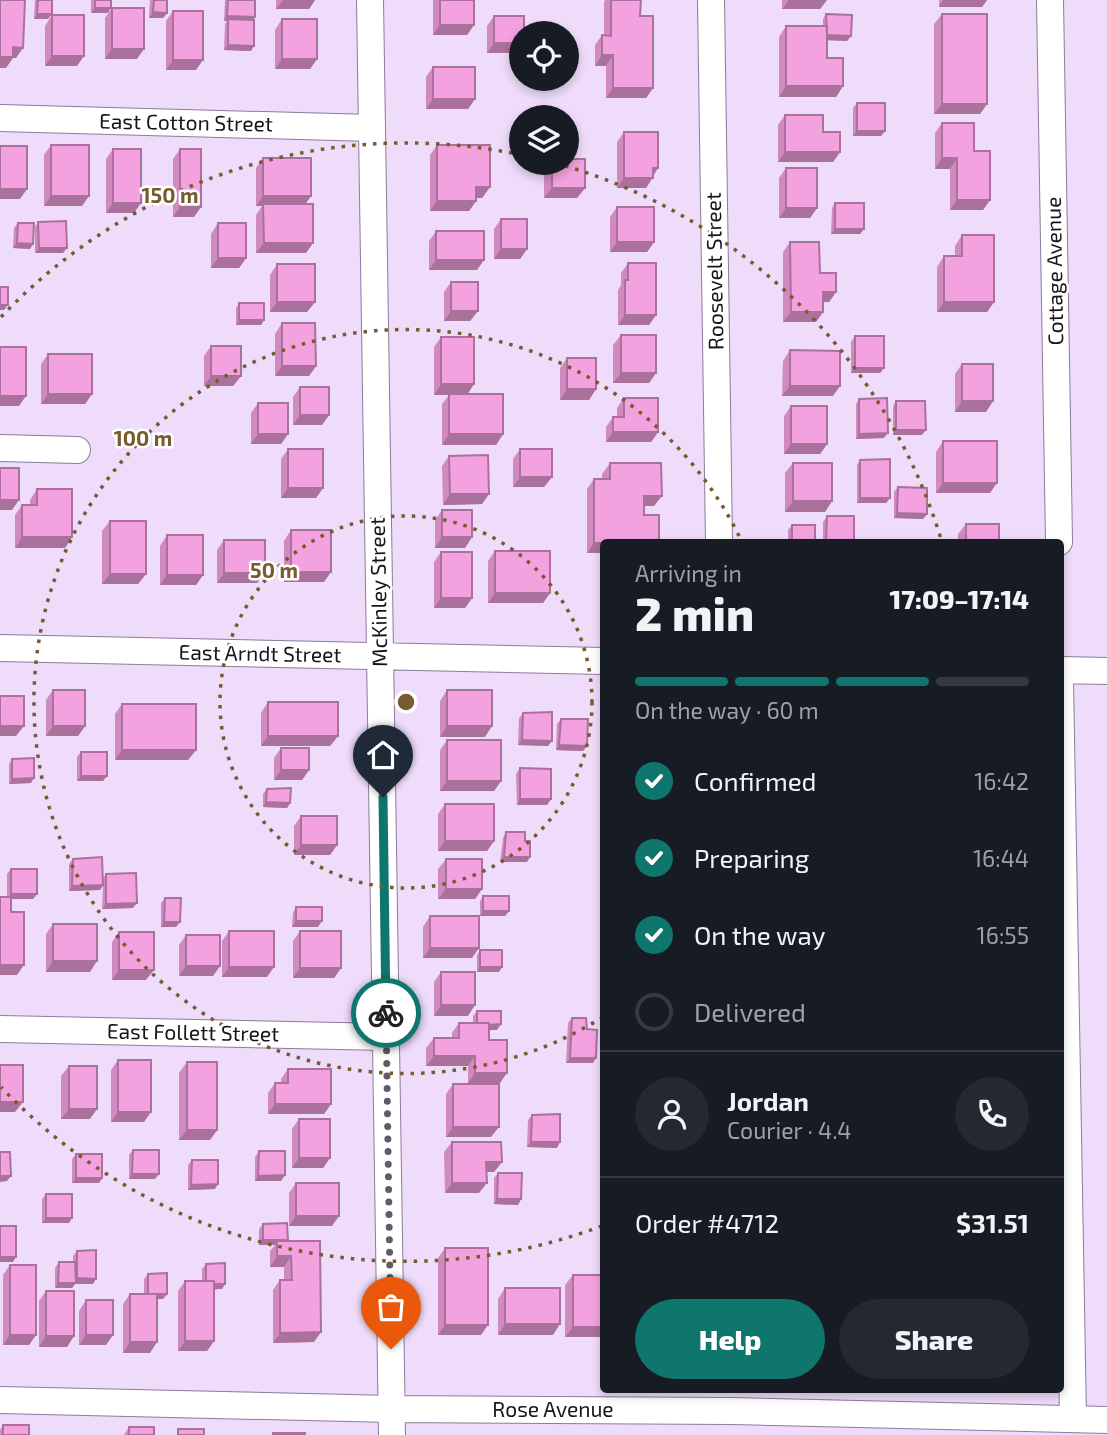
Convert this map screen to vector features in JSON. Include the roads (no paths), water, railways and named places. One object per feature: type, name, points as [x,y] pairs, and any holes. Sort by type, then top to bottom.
[{"type":"street","name":"McKinley Street","points":[[370,0],[392,1422]]},
{"type":"street","name":"Roosevelt Street","points":[[711,0],[719,539]]},
{"type":"street","name":"Cottage Avenue","points":[[1051,0],[1059,539]]},
{"type":"street","name":"East Cotton Street","points":[[0,118],[372,128]]},
{"type":"street","points":[[0,448],[77,450]]},
{"type":"street","name":"East Arndt Street","points":[[0,648],[600,662]]},
{"type":"street","points":[[1064,670],[1107,671]]},
{"type":"street","points":[[1064,907],[1073,1419]]},
{"type":"street","name":"East Follett Street","points":[[0,1029],[387,1037]]},
{"type":"street","name":"Rose Avenue","points":[[0,1400],[392,1422],[732,1400],[1107,1420]]}]
